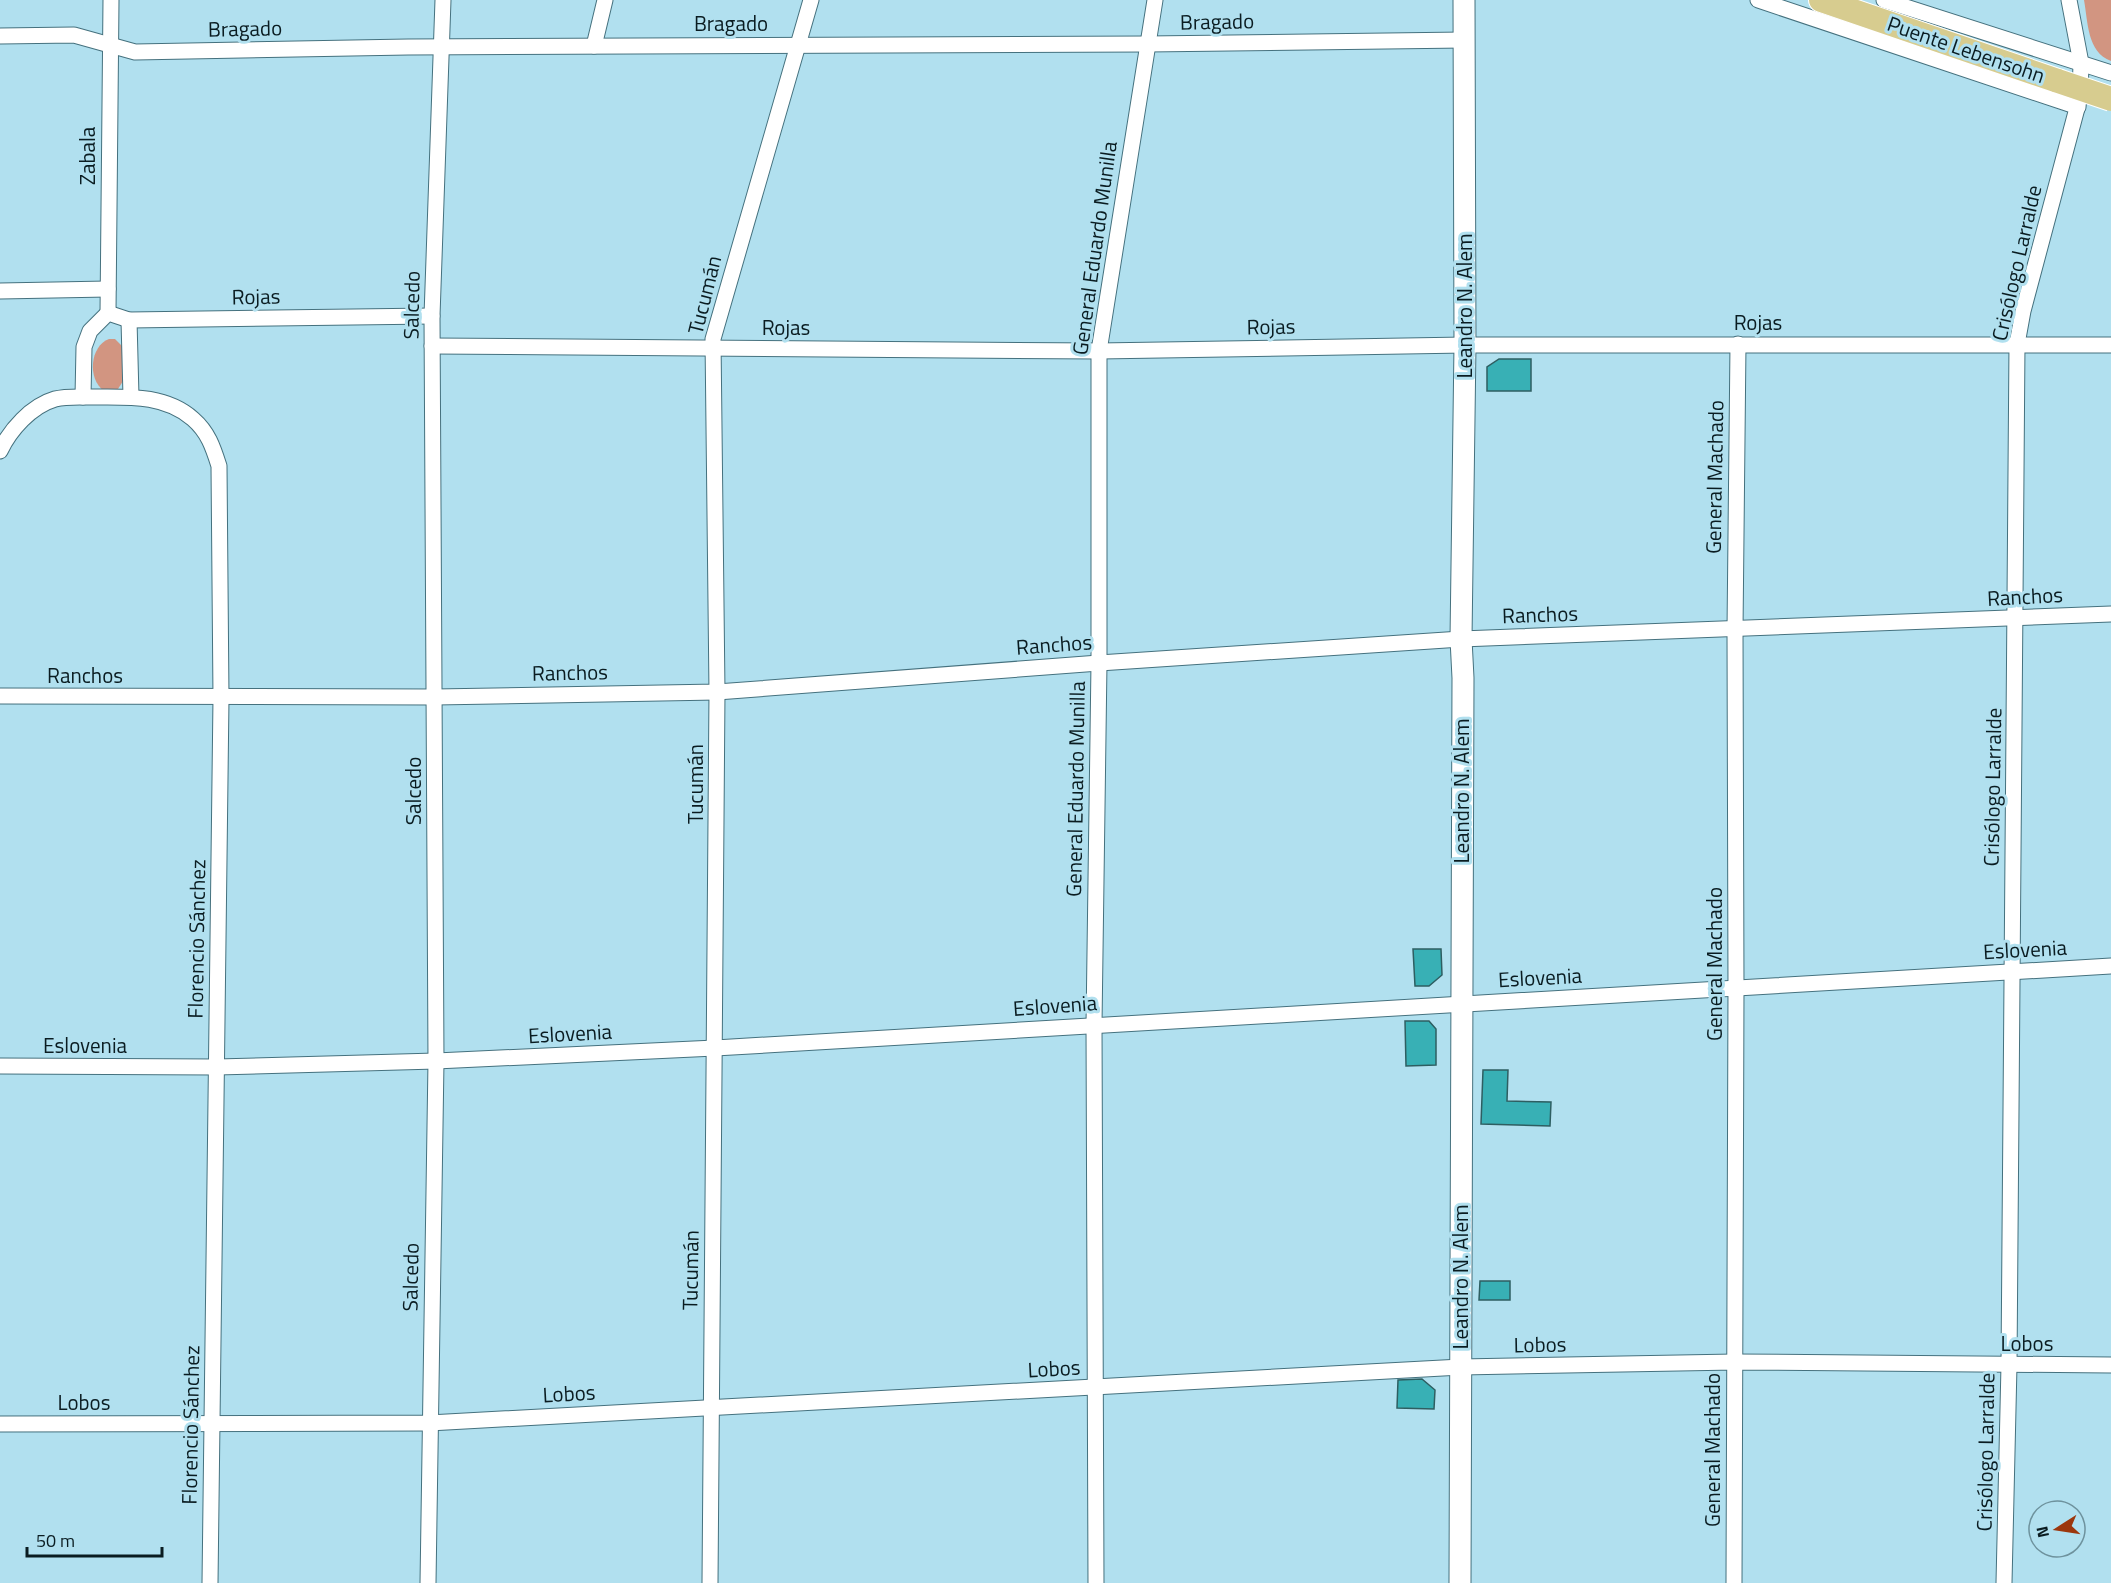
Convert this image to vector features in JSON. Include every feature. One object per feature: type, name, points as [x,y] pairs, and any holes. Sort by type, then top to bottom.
[{"type":"main road","name":"Puente Lebensohn","points":[[1821,0],[2111,99]]},
{"type":"street","name":"Zabala","points":[[108,313],[111,0]]},
{"type":"street","name":"Salcedo","points":[[428,1583],[436,1061],[432,316],[443,0]]},
{"type":"street","points":[[594,46],[605,0]]},
{"type":"street","name":"Tucumán","points":[[710,1583],[717,692],[713,348],[717,322],[811,0]]},
{"type":"street","name":"General Eduardo Munilla","points":[[1096,1583],[1094,1025],[1099,663],[1099,351],[1155,0]]},
{"type":"street","name":"Leandro N. Alem","points":[[1460,1583],[1463,678],[1461,639],[1466,345],[1464,0]]},
{"type":"street","points":[[1758,0],[2079,102],[2091,89],[2099,88],[2111,93]]},
{"type":"street","points":[[1884,0],[2111,73]]},
{"type":"street","name":"Crisólogo Larralde","points":[[2004,1583],[2009,1365],[2017,344],[2023,311],[2079,102],[2081,63],[2069,0]]},
{"type":"street","name":"Bragado","points":[[0,36],[74,35],[135,52],[798,44],[1147,44],[1464,40]]},
{"type":"street","points":[[0,291],[108,289]]},
{"type":"street","points":[[0,451],[18,423],[37,409],[55,399],[83,397],[84,347],[90,331],[108,313]]},
{"type":"street","name":"Rojas","points":[[108,313],[129,320],[432,316]]},
{"type":"street","points":[[129,320],[131,397]]},
{"type":"street","name":"General Machado","points":[[1734,1583],[1735,630],[1738,344]]},
{"type":"street","name":"Rojas","points":[[432,346],[1099,351],[1466,345],[2111,345]]},
{"type":"street","name":"Florencio Sánchez","points":[[83,397],[131,397],[154,400],[192,417],[207,434],[219,466],[221,698],[210,1583]]},
{"type":"street","name":"Ranchos","points":[[0,696],[435,697],[717,692],[1461,639],[2111,614]]},
{"type":"street","name":"Eslovenia","points":[[0,1066],[217,1067],[436,1061],[714,1048],[2111,966]]},
{"type":"street","name":"Lobos","points":[[0,1424],[429,1423],[1461,1367],[1735,1362],[2111,1365]]},
{"type":"shaded area","points":[[2084,0],[2111,0],[2111,61],[2103,57],[2093,44]]},
{"type":"shaded area","points":[[109,339],[115,339],[123,347],[125,378],[118,389],[104,391],[95,379],[93,363],[98,348]]},
{"type":"building","points":[[1499,359],[1531,359],[1531,391],[1487,391],[1487,367]]},
{"type":"building","points":[[1413,949],[1441,949],[1442,975],[1429,986],[1415,986]]},
{"type":"building","points":[[1405,1021],[1429,1021],[1436,1029],[1436,1065],[1406,1066]]},
{"type":"building","points":[[1483,1070],[1508,1070],[1507,1101],[1551,1102],[1550,1126],[1481,1124]]},
{"type":"building","points":[[1480,1281],[1510,1281],[1510,1300],[1479,1300]]},
{"type":"building","points":[[1422,1379],[1435,1390],[1434,1409],[1397,1408],[1398,1380]]}]
